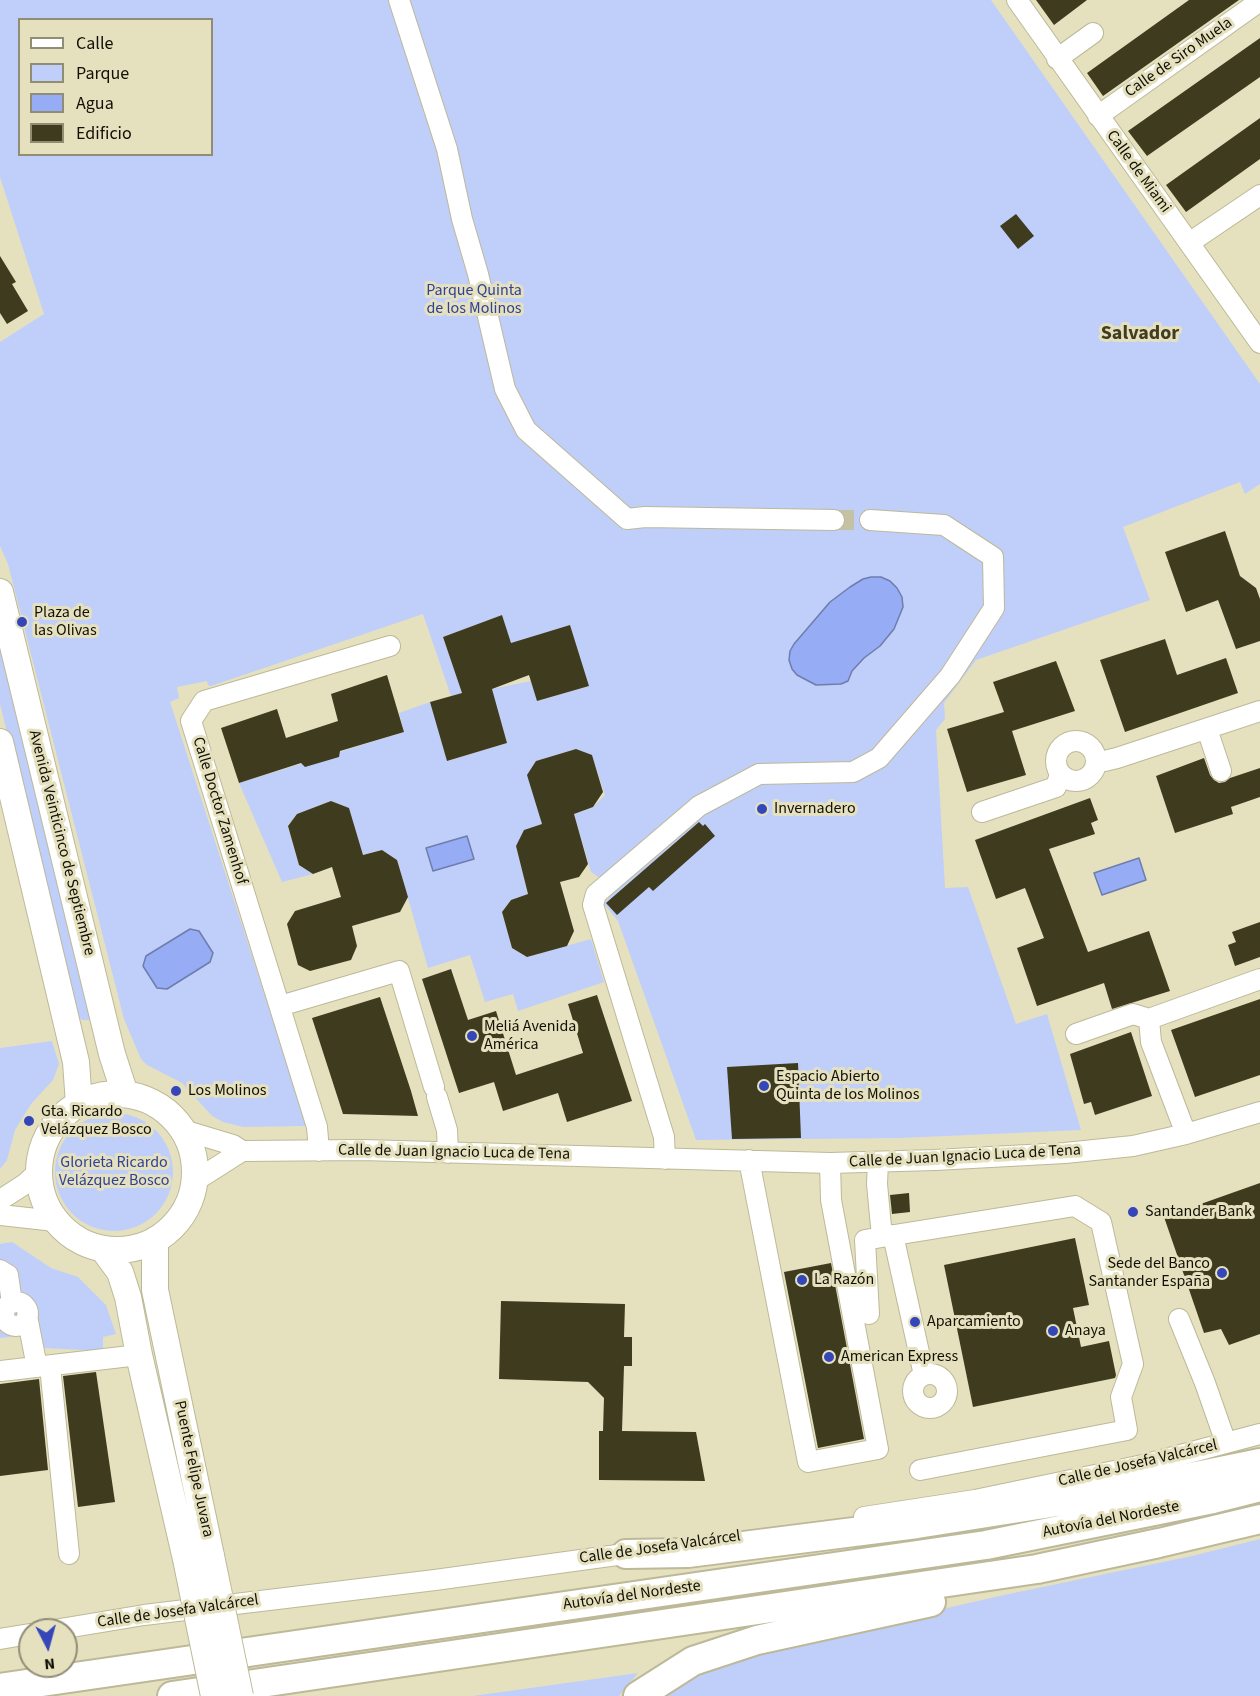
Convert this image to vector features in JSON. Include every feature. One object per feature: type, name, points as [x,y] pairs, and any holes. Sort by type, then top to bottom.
[{"type":"highway","points":[[626,1554],[688,1553],[916,1524],[1108,1494],[1260,1463]]},
{"type":"highway","name":"Autovía del Nordeste","points":[[0,1688],[986,1545],[1213,1499],[1260,1487]]},
{"type":"highway","name":"Autovía del Nordeste","points":[[172,1696],[1037,1569],[1260,1519]]},
{"type":"highway","points":[[638,1696],[693,1661],[757,1640],[984,1590],[1037,1569]]},
{"type":"main road","name":"Avenida Veinticinco de Septiembre","points":[[0,591],[112,1054],[125,1094]]},
{"type":"main road","points":[[0,742],[76,1062],[79,1104]]},
{"type":"main road","points":[[125,1094],[142,1098],[164,1108],[183,1130],[191,1146],[195,1163],[195,1180],[191,1199],[182,1215],[170,1229],[155,1240],[139,1247],[121,1250],[103,1249],[82,1242],[67,1233],[55,1221],[40,1190],[40,1158],[49,1132],[60,1119],[79,1104],[93,1097],[125,1094]]},
{"type":"main road","name":"Puente Felipe Juvara","points":[[155,1240],[155,1290],[199,1558],[214,1696]]},
{"type":"main road","name":"Puente Felipe Juvara","points":[[103,1249],[120,1272],[128,1297],[139,1355],[240,1696]]},
{"type":"street","points":[[399,0],[447,149],[462,219],[478,274],[505,389],[526,430],[627,519],[645,517],[834,520]]},
{"type":"street","name":"Calle de Miami","points":[[1018,0],[1057,59],[1260,343]]},
{"type":"street","name":"Calle de Siro Muela","points":[[1098,116],[1260,1]]},
{"type":"street","points":[[1057,59],[1093,33]]},
{"type":"street","points":[[1189,243],[1260,195]]},
{"type":"street","points":[[665,1159],[664,1137],[593,905],[596,894],[699,806],[759,774],[853,772],[879,758],[950,676],[994,608],[993,557],[944,525],[870,520]]},
{"type":"street","name":"Calle Doctor Zamenhof","points":[[319,1151],[317,1127],[191,721],[204,701],[390,646]]},
{"type":"street","points":[[1096,762],[1118,758],[1260,711]]},
{"type":"street","points":[[1207,729],[1221,771]]},
{"type":"street","points":[[982,812],[1058,781],[1078,781],[1090,775],[1096,762],[1088,745],[1082,742],[1069,742],[1059,749],[1055,762],[1058,781],[1058,795],[1055,800],[1031,808]]},
{"type":"street","points":[[280,1006],[399,971],[447,1130],[448,1153]]},
{"type":"street","points":[[1082,1040],[1133,1014],[1149,1019],[1260,979]]},
{"type":"street","points":[[1149,1019],[1151,1042],[1186,1134]]},
{"type":"street","name":"Calle de Juan Ignacio Luca de Tena","points":[[183,1130],[233,1145],[242,1150],[830,1163],[1065,1153],[1133,1146],[1186,1134],[1260,1112]]},
{"type":"street","points":[[195,1180],[242,1150]]},
{"type":"street","points":[[749,1161],[808,1462],[878,1449],[831,1200],[830,1163]]},
{"type":"street","points":[[878,1162],[877,1184],[888,1236],[924,1374]]},
{"type":"street","points":[[0,1200],[25,1184],[39,1171]]},
{"type":"street","points":[[869,1314],[865,1240],[1075,1206],[1101,1222],[1133,1364],[1121,1397],[1127,1430],[920,1470]]},
{"type":"street","points":[[0,1215],[55,1221]]},
{"type":"street","points":[[0,1270],[8,1275],[11,1314],[33,1338],[43,1366],[69,1554]]},
{"type":"street","points":[[1179,1319],[1226,1443]]},
{"type":"street","points":[[1,1371],[139,1355]]},
{"type":"street","name":"Calle de Josefa Valcárcel","points":[[78,1626],[144,1615],[435,1580],[626,1554],[975,1500],[1143,1465],[1260,1434]]},
{"type":"street","points":[[0,1639],[18,1636]]},
{"type":"green space","name":"Parque Quinta de los Molinos","points":[[0,0],[991,0],[1260,384],[1260,484],[1245,494],[1240,482],[1123,527],[1150,600],[976,660],[944,703],[945,719],[936,730],[945,888],[968,887],[1016,1024],[1047,1014],[1081,1130],[900,1138],[696,1140],[618,921],[604,904],[630,871],[637,846],[601,879],[591,872],[574,814],[593,807],[605,795],[592,756],[576,749],[536,761],[542,824],[525,830],[516,846],[528,894],[511,900],[502,912],[512,948],[527,957],[591,939],[604,982],[518,1011],[513,994],[485,1002],[470,955],[428,968],[397,860],[381,850],[363,855],[349,808],[331,801],[298,814],[288,825],[299,865],[313,874],[282,882],[239,783],[404,732],[399,713],[430,702],[448,761],[507,743],[492,689],[531,681],[538,701],[589,686],[570,625],[519,641],[529,675],[521,678],[502,615],[443,637],[462,693],[451,696],[423,614],[211,686],[207,681],[177,687],[179,698],[170,702],[307,1126],[243,1127],[223,1122],[212,1116],[182,1083],[147,1065],[141,1059],[124,1019],[8,564],[0,546],[0,342],[44,314],[0,177]]},
{"type":"green space","points":[[0,624],[95,1017],[88,1020],[82,1020],[77,1015],[0,704]]},
{"type":"green space","points":[[52,1041],[59,1064],[53,1080],[31,1104],[15,1130],[7,1160],[0,1169],[0,1048]]},
{"type":"green space","name":"Glorieta Ricardo Velázquez Bosco","points":[[114,1113],[147,1123],[163,1139],[173,1172],[163,1205],[147,1221],[114,1231],[81,1221],[65,1205],[55,1172],[65,1139],[81,1123]]},
{"type":"green space","points":[[12,1242],[51,1268],[78,1277],[106,1305],[116,1334],[103,1337],[103,1351],[44,1348],[28,1335],[0,1338],[0,1244]]},
{"type":"green space","points":[[1260,1539],[1260,1696],[657,1696],[723,1659]]},
{"type":"green space","points":[[638,1673],[619,1696],[473,1696]]},
{"type":"water","points":[[881,577],[890,581],[902,597],[903,607],[894,629],[880,646],[852,671],[848,681],[841,684],[816,685],[797,675],[789,660],[794,644],[830,602],[863,579]]},
{"type":"water","points":[[467,836],[474,859],[433,871],[426,848]]},
{"type":"water","points":[[1139,858],[1146,880],[1102,895],[1094,873]]},
{"type":"water","points":[[190,929],[199,931],[213,953],[210,962],[167,989],[157,988],[143,966],[146,956]]},
{"type":"building","points":[[1036,0],[1087,0],[1054,25]]},
{"type":"building","points":[[1189,0],[1239,0],[1103,96],[1087,73]]},
{"type":"building","points":[[1260,38],[1260,77],[1147,156],[1128,131]]},
{"type":"building","points":[[1260,118],[1260,159],[1186,212],[1166,185]]},
{"type":"building","points":[[1016,214],[1034,236],[1018,249],[1000,226]]},
{"type":"building","points":[[0,256],[16,282],[12,284],[28,311],[7,324],[0,313]]},
{"type":"building","points":[[1225,531],[1240,576],[1256,588],[1260,599],[1260,641],[1236,649],[1218,600],[1186,612],[1165,552]]},
{"type":"building","points":[[502,615],[511,643],[570,625],[589,686],[537,701],[529,675],[492,689],[507,743],[447,761],[430,702],[462,693],[443,637]]},
{"type":"building","points":[[1165,639],[1177,675],[1226,658],[1238,693],[1125,732],[1100,660]]},
{"type":"building","points":[[1056,661],[1075,711],[1012,731],[1026,775],[967,792],[947,729],[1004,712],[993,682]]},
{"type":"building","points":[[387,675],[404,732],[340,751],[339,757],[305,767],[301,763],[239,783],[221,728],[277,709],[286,738],[338,721],[331,694]]},
{"type":"building","points":[[576,749],[592,755],[603,792],[593,807],[574,814],[588,864],[579,877],[560,882],[574,931],[567,946],[527,957],[512,948],[502,912],[511,900],[528,894],[516,846],[524,830],[542,824],[527,775],[536,761]]},
{"type":"building","points":[[1204,758],[1210,775],[1219,783],[1260,768],[1260,797],[1231,807],[1233,814],[1175,833],[1156,776]]},
{"type":"building","points":[[1090,798],[1098,820],[1091,823],[1095,834],[1049,849],[1088,952],[1149,931],[1170,991],[1112,1009],[1104,983],[1037,1006],[1017,948],[1044,938],[1025,888],[996,899],[975,840]]},
{"type":"building","points":[[331,801],[349,808],[363,855],[382,850],[397,860],[408,897],[400,912],[352,926],[357,946],[351,960],[310,971],[298,965],[287,924],[295,911],[341,897],[332,867],[313,874],[299,865],[288,826],[297,814]]},
{"type":"building","points":[[699,822],[703,826],[705,824],[715,836],[653,891],[649,887],[617,915],[606,903]]},
{"type":"building","points":[[1260,922],[1260,957],[1235,966],[1228,945],[1236,942],[1232,932]]},
{"type":"building","name":"Meliá Avenida América","points":[[451,969],[468,1020],[496,1011],[516,1075],[583,1053],[568,1004],[597,995],[632,1101],[567,1122],[558,1093],[503,1111],[494,1082],[459,1093],[422,979]]},
{"type":"building","points":[[380,997],[418,1116],[343,1114],[312,1018]]},
{"type":"building","points":[[1260,999],[1260,1075],[1195,1097],[1171,1030]]},
{"type":"building","points":[[1131,1032],[1152,1096],[1095,1115],[1091,1102],[1084,1104],[1070,1054]]},
{"type":"building","name":"Espacio Abierto Quinta de los Molinos","points":[[798,1063],[801,1138],[732,1139],[727,1067]]},
{"type":"building","name":"Sede del Banco Santander España","points":[[1260,1183],[1260,1334],[1229,1345],[1221,1329],[1204,1333],[1164,1217]]},
{"type":"building","points":[[909,1193],[910,1212],[892,1214],[890,1195]]},
{"type":"building","name":"Anaya","points":[[1075,1238],[1089,1305],[1073,1308],[1081,1347],[1109,1341],[1115,1378],[973,1407],[944,1265]]},
{"type":"building","name":"American Express","points":[[831,1263],[864,1439],[818,1448],[784,1272]]},
{"type":"building","points":[[501,1301],[625,1304],[624,1337],[632,1337],[632,1366],[624,1366],[622,1431],[696,1432],[705,1481],[599,1480],[599,1431],[603,1431],[604,1398],[588,1382],[499,1379]]},
{"type":"building","points":[[96,1372],[115,1502],[78,1507],[63,1376]]},
{"type":"building","points":[[39,1379],[48,1470],[0,1476],[0,1384]]},
{"type":"tunnel","points":[[834,520],[870,520]]},
{"type":"place","name":"Plaza de las Olivas","points":[[22,622]]},
{"type":"place","name":"Invernadero","points":[[762,809]]},
{"type":"place","name":"Meliá Avenida América","points":[[472,1036]]},
{"type":"place","name":"Espacio Abierto Quinta de los Molinos","points":[[764,1086]]},
{"type":"place","name":"Los Molinos","points":[[176,1091]]},
{"type":"place","name":"Gta. Ricardo Velázquez Bosco","points":[[29,1121]]},
{"type":"place","name":"Santander Bank","points":[[1133,1212]]},
{"type":"place","name":"Sede del Banco Santander España","points":[[1222,1273]]},
{"type":"place","name":"La Razón","points":[[802,1280]]},
{"type":"place","name":"Aparcamiento","points":[[915,1322]]},
{"type":"place","name":"Anaya","points":[[1053,1331]]},
{"type":"place","name":"American Express","points":[[829,1357]]},
{"type":"district","name":"Salvador","points":[[1140,335]]}]
